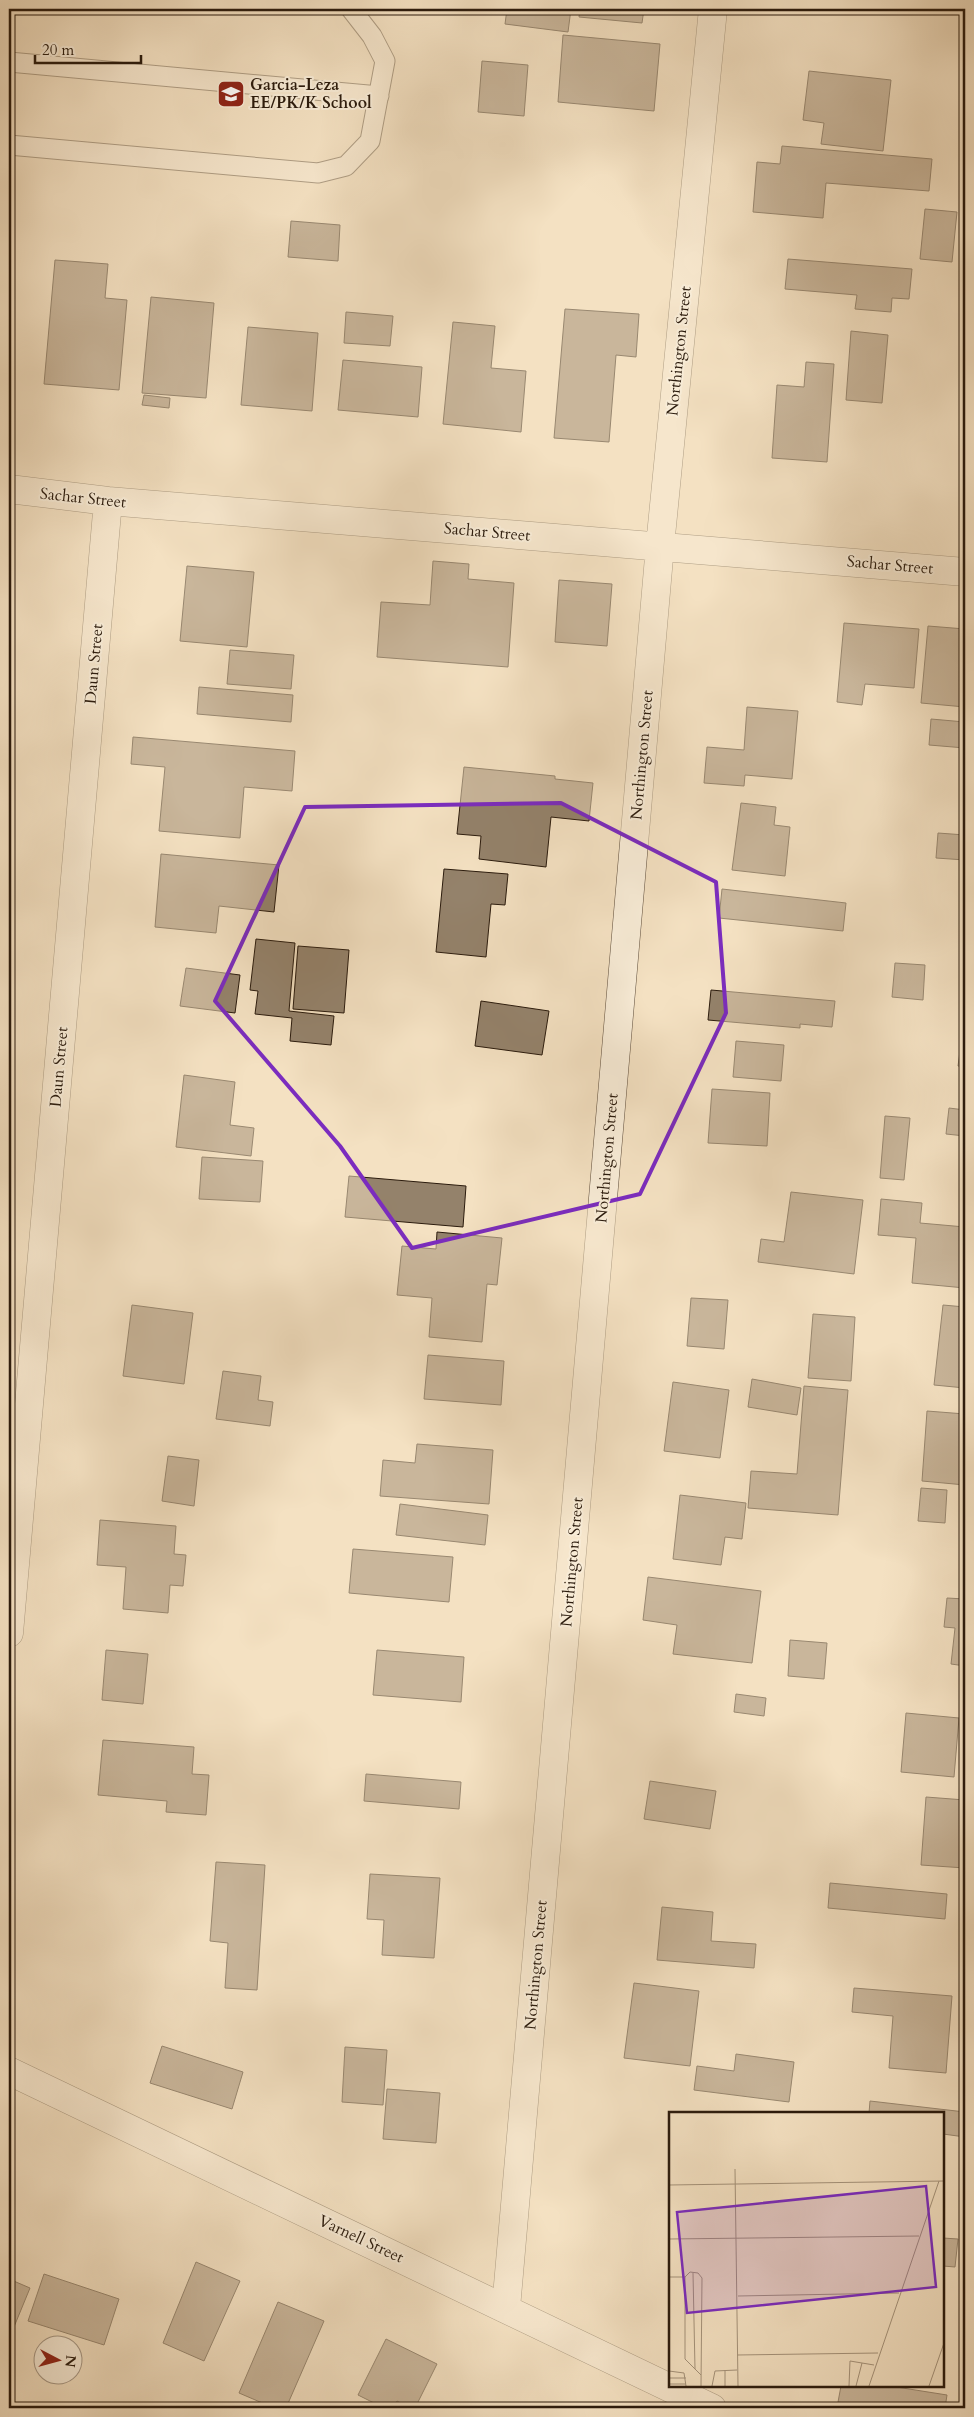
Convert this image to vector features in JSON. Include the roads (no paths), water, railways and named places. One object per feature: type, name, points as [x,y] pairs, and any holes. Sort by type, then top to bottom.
[{"type":"street","name":"Northington Street","points":[[506,2308],[660,546],[712,9]]},
{"type":"street","name":"Sachar Street","points":[[9,489],[108,501],[965,572]]},
{"type":"street","name":"Daun Street","points":[[9,1633],[108,501]]},
{"type":"street","name":"Varnell Street","points":[[9,2071],[712,2408]]},
{"type":"lane","points":[[9,145],[318,173],[346,166],[370,142],[385,61],[372,36],[351,9]]},
{"type":"lane","points":[[9,62],[379,96]]},
{"type":"place","name":"Garcia-Leza EE/PK/K School","points":[[231,94]]}]
